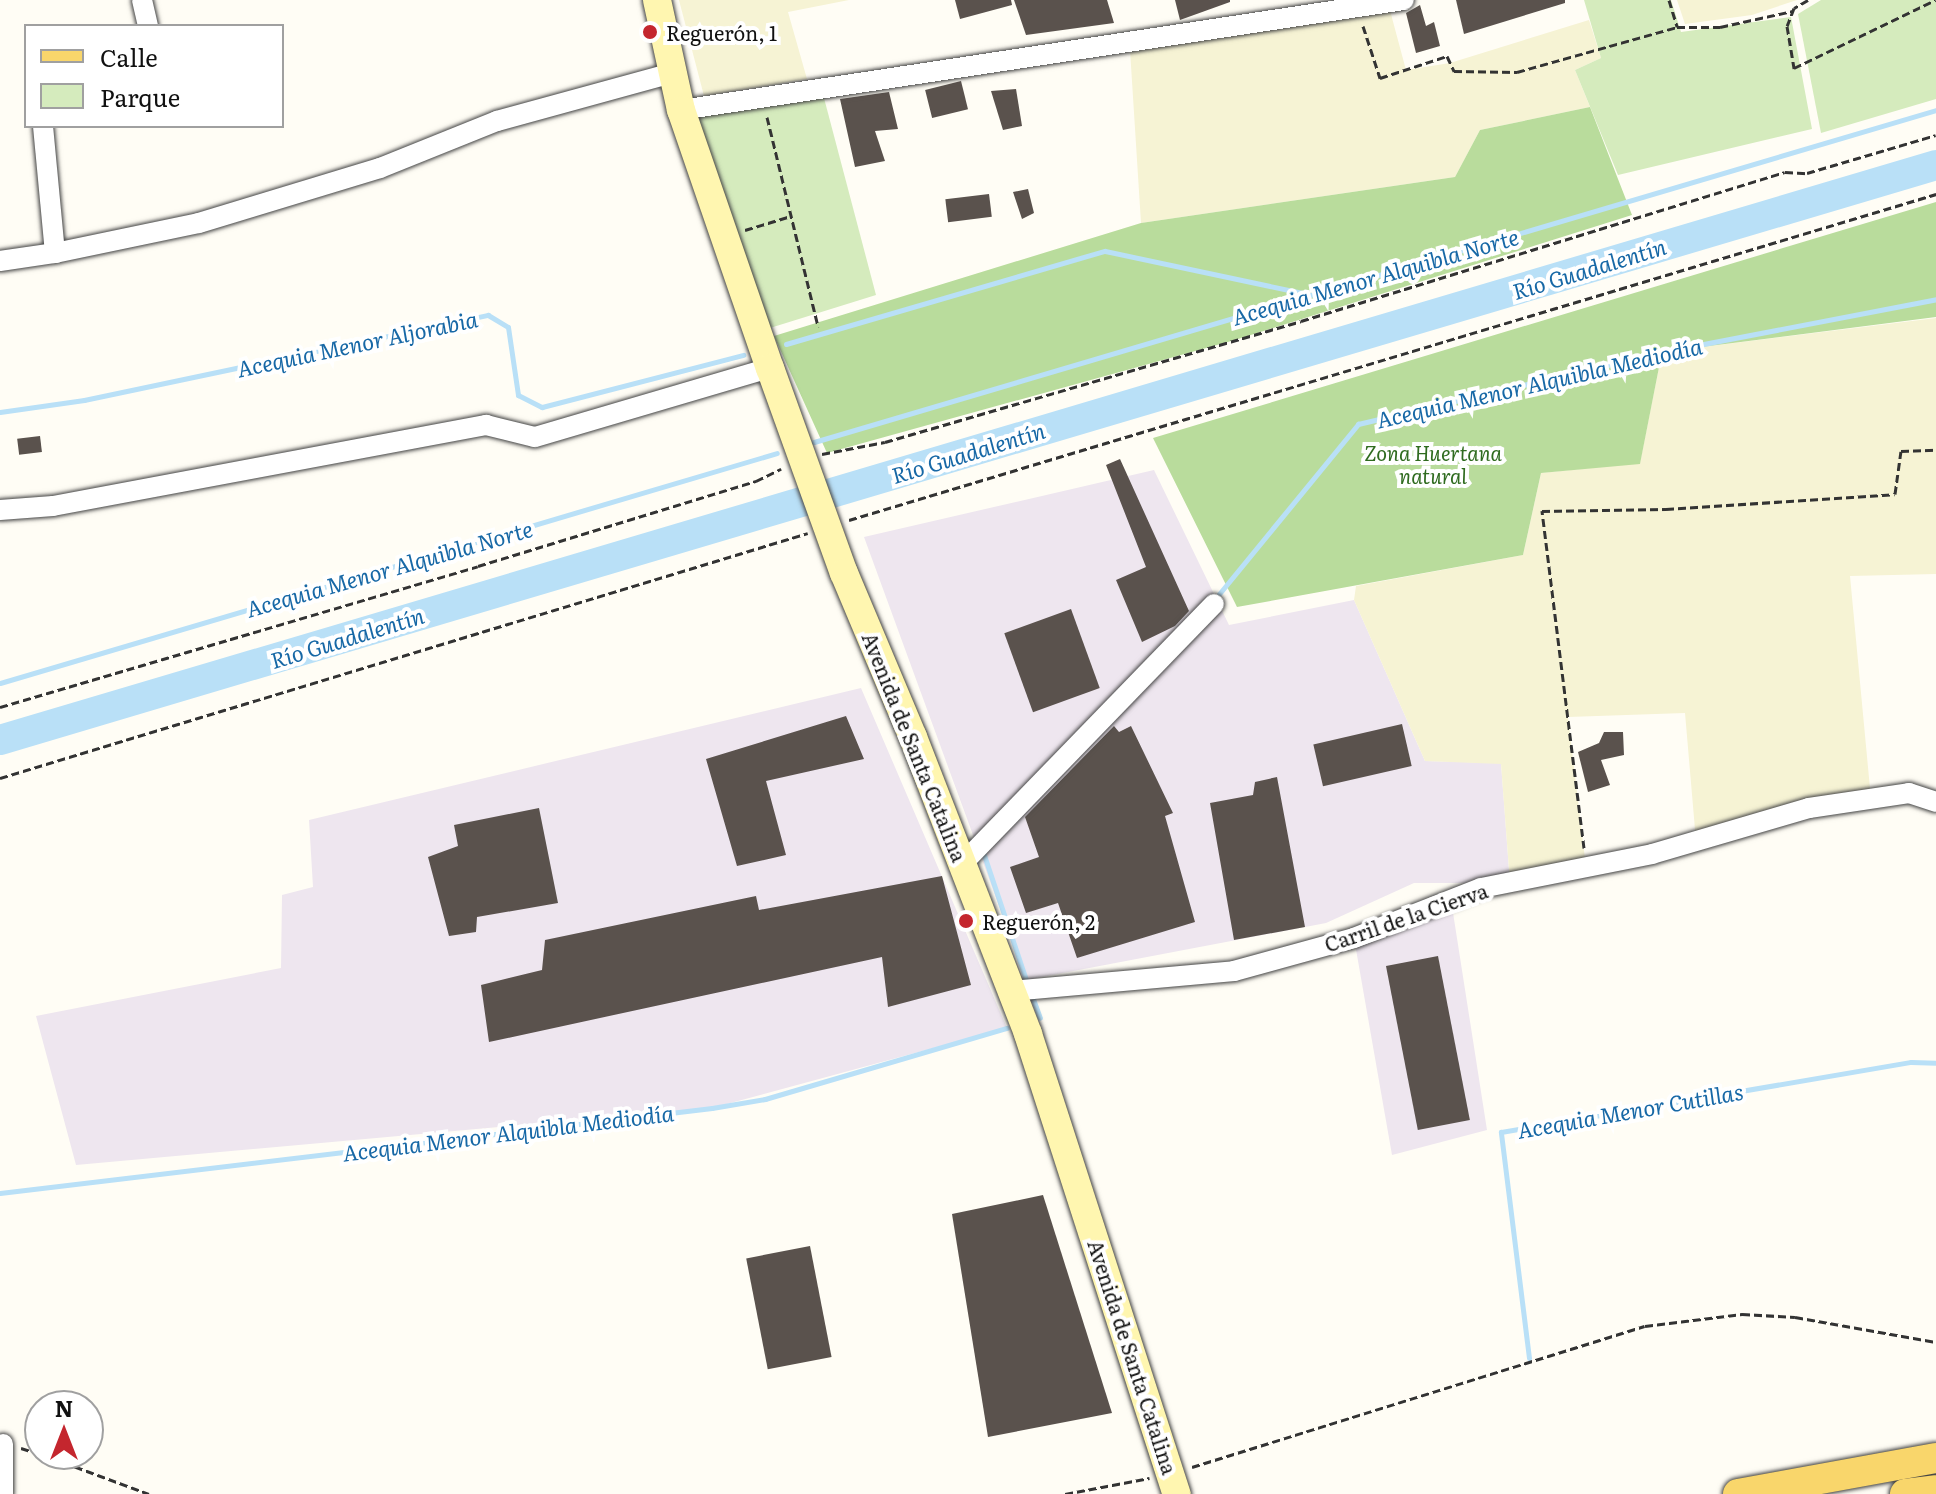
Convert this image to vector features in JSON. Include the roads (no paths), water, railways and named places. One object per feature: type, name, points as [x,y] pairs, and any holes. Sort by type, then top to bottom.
[{"type":"main road","name":"Avenida de Santa Catalina","points":[[657,0],[681,110],[724,236],[826,525],[1011,991],[1174,1484]]},
{"type":"main road","points":[[1738,1494],[1936,1458]]},
{"type":"main road","points":[[1905,1494],[1936,1490]]},
{"type":"street","points":[[142,0],[148,24]]},
{"type":"street","points":[[681,110],[763,101],[1404,0]]},
{"type":"street","points":[[0,261],[55,253],[199,223],[380,168],[497,121],[673,73]]},
{"type":"street","points":[[43,128],[55,253]]},
{"type":"street","points":[[0,510],[68,503],[486,425],[535,437],[770,368]]},
{"type":"street","points":[[962,864],[1214,604]]},
{"type":"street","name":"Carril de la Cierva","points":[[1011,991],[1234,971],[1354,938],[1481,888],[1652,854],[1809,808],[1909,793],[1936,802]]},
{"type":"street","points":[[3,1444],[3,1494]]},
{"type":"waterway","name":"Acequia Menor Alquibla Norte","points":[[814,442],[1936,110]]},
{"type":"waterway","name":"Río Guadalentín","points":[[0,740],[1936,165]]},
{"type":"waterway","name":"Acequia Menor Aljorabia","points":[[786,344],[1105,251],[1308,294]]},
{"type":"waterway","name":"Acequia Menor Alquibla Mediodía","points":[[1219,594],[1358,424],[1662,352],[1936,299]]},
{"type":"waterway","name":"Acequia Menor Aljorabia","points":[[0,412],[84,400],[488,315],[508,327],[518,395],[542,407],[743,355]]},
{"type":"waterway","name":"Acequia Menor Alquibla Norte","points":[[0,683],[777,453]]},
{"type":"waterway","name":"Acequia Menor Alquibla Mediodía","points":[[983,852],[1026,980]]},
{"type":"waterway","name":"Acequia Menor Alquibla Mediodía","points":[[1032,996],[1040,1018]]},
{"type":"waterway","name":"Acequia Menor Alquibla Mediodía","points":[[0,1193],[712,1108],[765,1099],[1007,1028]]},
{"type":"waterway","name":"Acequia Menor Cutillas","points":[[1529,1358],[1501,1132],[1911,1062],[1936,1063]]},
{"type":"place","name":"Reguerón, 1","points":[[650,32]]},
{"type":"place","name":"Reguerón, 2","points":[[966,921]]},
{"type":"park label","name":"Zona Huertana natural","points":[[1433,464]]}]
